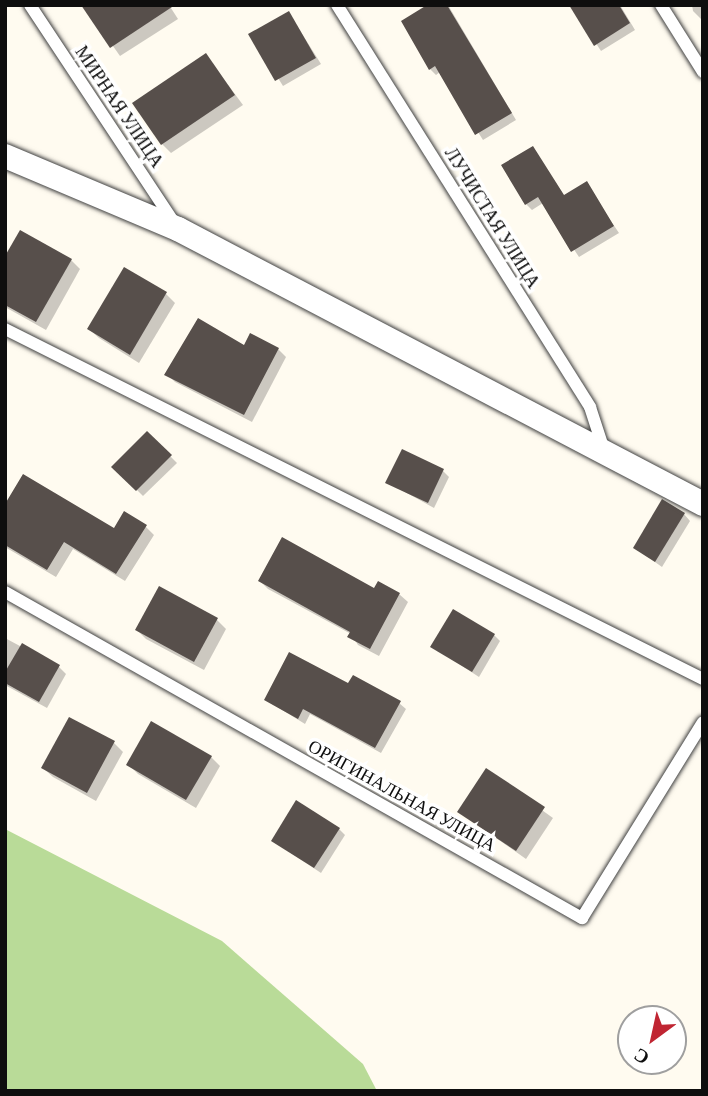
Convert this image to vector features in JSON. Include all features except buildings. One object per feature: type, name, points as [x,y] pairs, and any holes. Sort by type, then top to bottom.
[{"type":"street","points":[[5,156],[178,229],[703,504]]},
{"type":"lane","name":"МИРНАЯ УЛИЦА","points":[[30,5],[178,229]]},
{"type":"lane","name":"ЛУЧИСТАЯ УЛИЦА","points":[[337,5],[590,407],[606,454]]},
{"type":"lane","points":[[661,5],[703,72]]},
{"type":"lane","points":[[5,329],[703,680]]},
{"type":"lane","name":"ОРИГИНАЛЬНАЯ УЛИЦА","points":[[5,592],[582,918],[703,722]]},
{"type":"green space","points":[[5,829],[222,941],[363,1064],[377,1091],[5,1091]]}]
